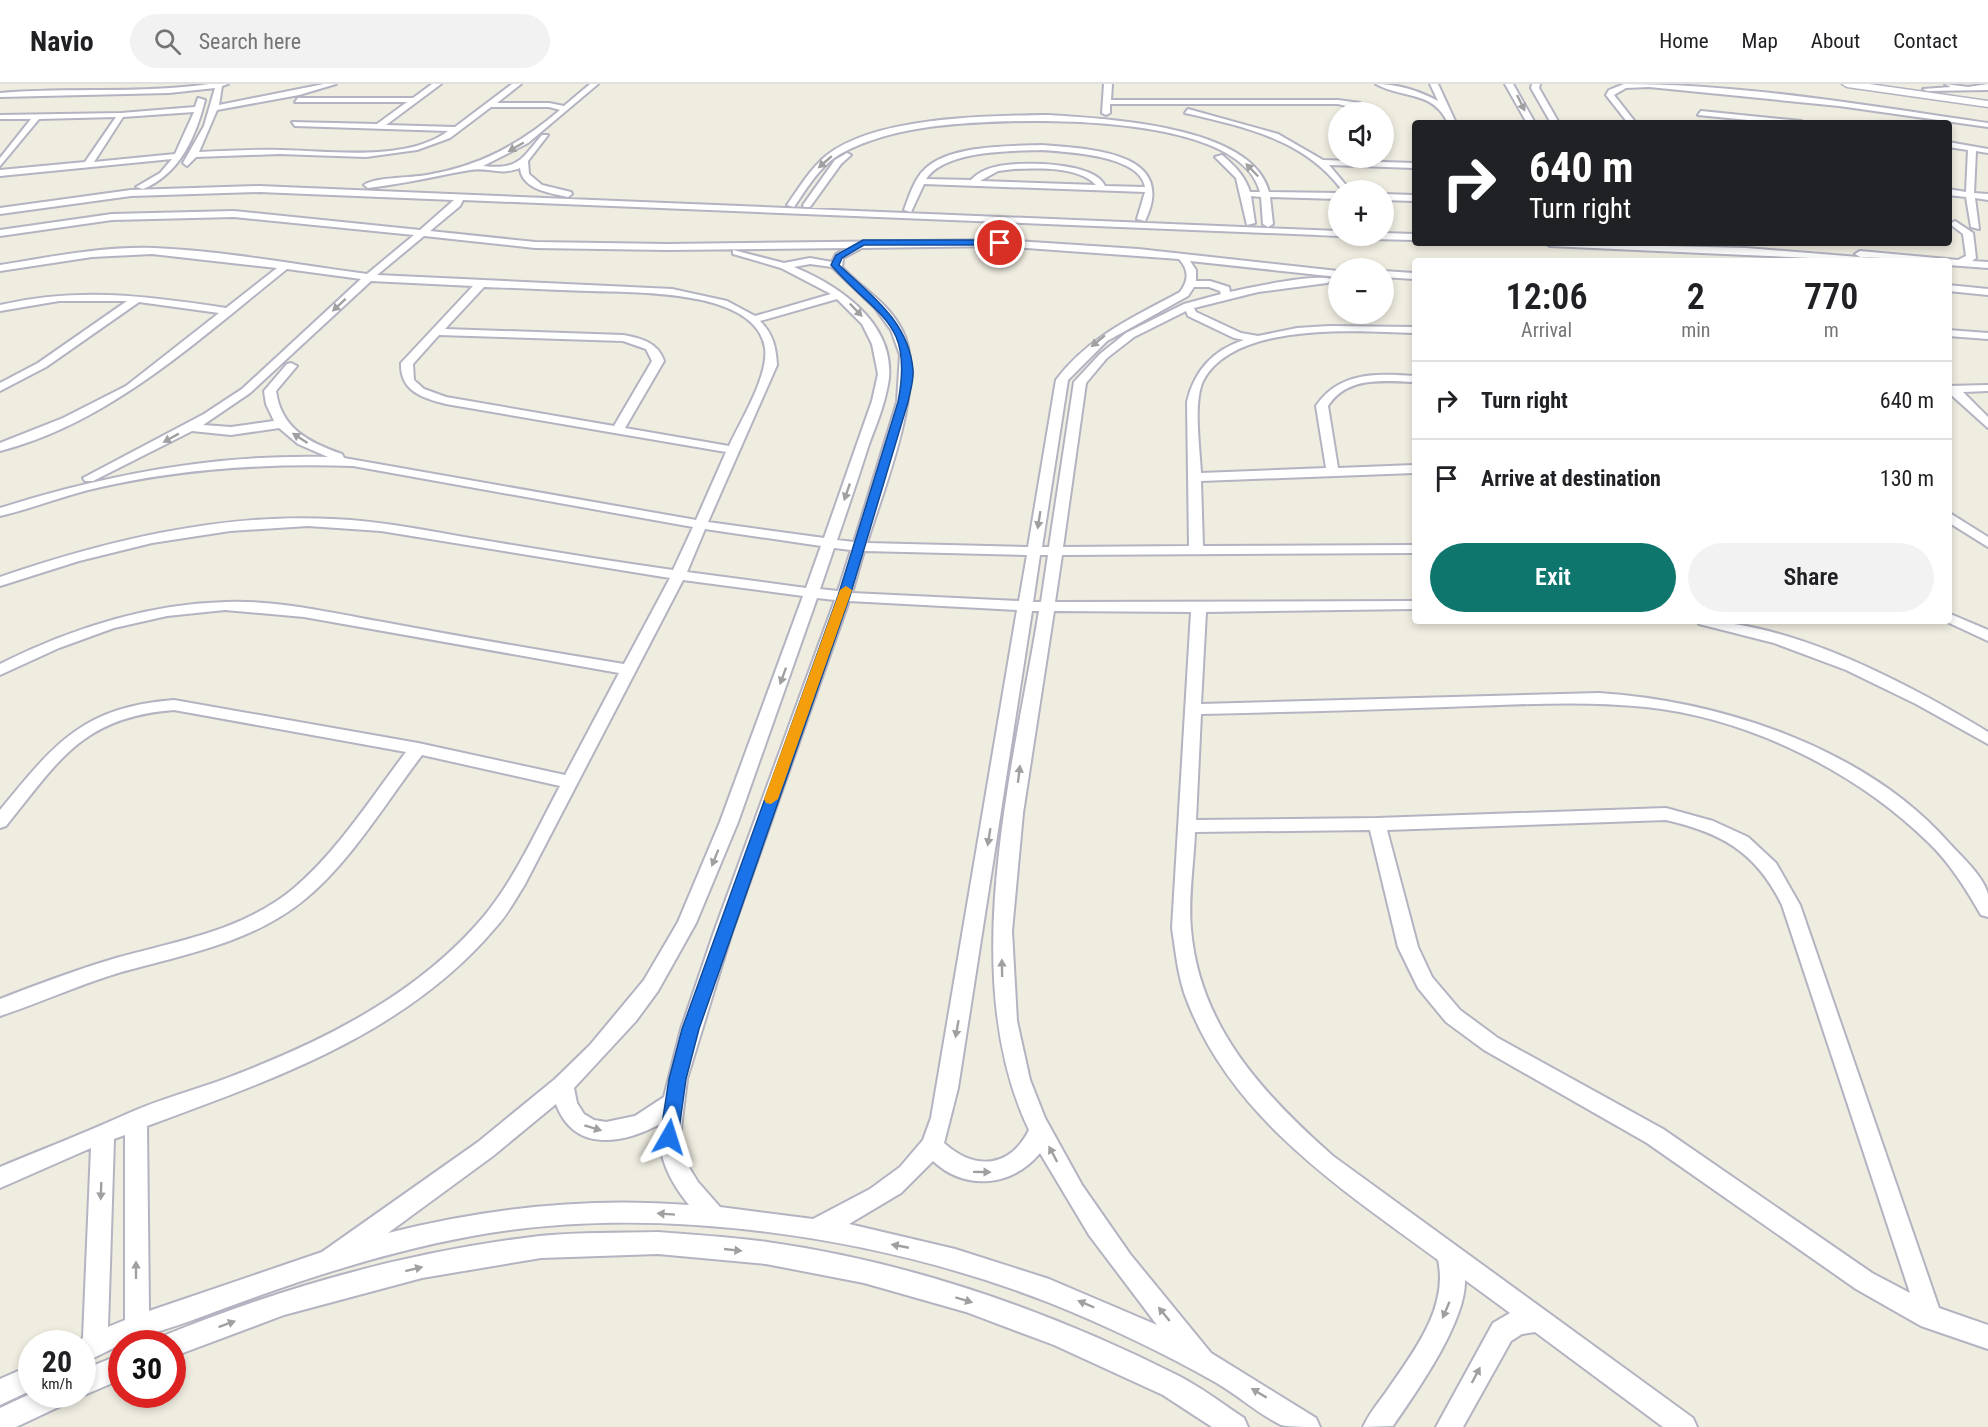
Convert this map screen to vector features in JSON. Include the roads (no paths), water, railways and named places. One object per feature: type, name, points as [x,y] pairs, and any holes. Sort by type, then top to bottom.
[{"type":"street","points":[[0,95],[64,90],[148,90],[221,84],[214,108],[193,155],[176,182]]},
{"type":"street","points":[[290,133],[297,108],[332,84]]},
{"type":"street","points":[[378,127],[437,84]]},
{"type":"street","points":[[193,155],[279,152],[366,154],[393,152],[431,144],[517,84]]},
{"type":"street","points":[[327,186],[413,179],[475,164],[513,150],[540,132],[594,84]]},
{"type":"street","points":[[583,196],[539,187],[525,174],[523,164],[528,154],[602,84]]},
{"type":"street","points":[[1105,121],[1108,84]]},
{"type":"street","points":[[1380,84],[1423,96],[1447,109]]},
{"type":"street","points":[[1434,84],[1451,120]]},
{"type":"street","points":[[1509,84],[1529,120]]},
{"type":"street","points":[[1536,84],[1535,88],[1553,120]]},
{"type":"street","points":[[1847,84],[1988,104]]},
{"type":"street","points":[[1894,84],[1927,88],[1986,88]]},
{"type":"street","points":[[1949,84],[1968,89]]},
{"type":"street","points":[[133,188],[159,180],[178,156],[199,109],[204,85]]},
{"type":"street","points":[[1630,120],[1610,95],[1612,92],[1636,85],[1683,87],[1839,104],[1988,125]]},
{"type":"street","points":[[1683,87],[1689,96]]},
{"type":"street","points":[[1927,88],[1986,88]]},
{"type":"street","points":[[500,96],[511,100],[576,100]]},
{"type":"street","points":[[214,108],[297,108],[416,100]]},
{"type":"street","points":[[1107,102],[1328,102]]},
{"type":"street","points":[[1140,103],[1223,119],[1260,130],[1293,144],[1322,162],[1340,180]]},
{"type":"street","points":[[1695,104],[1708,120]]},
{"type":"street","points":[[488,105],[549,105],[566,109]]},
{"type":"street","points":[[297,108],[378,127],[454,129]]},
{"type":"street","points":[[0,117],[121,115],[199,109]]},
{"type":"street","points":[[1701,112],[1774,120]]},
{"type":"street","points":[[0,163],[38,115]]},
{"type":"street","points":[[87,165],[121,115]]},
{"type":"street","points":[[791,205],[824,160],[860,140],[885,132],[942,121],[1004,117],[1105,121],[1167,131],[1218,147],[1252,167],[1262,181],[1268,224]]},
{"type":"street","points":[[807,206],[838,162],[870,143],[917,129],[1003,120],[1083,123],[1167,136],[1194,145],[1233,167],[1243,180],[1250,223]]},
{"type":"street","points":[[279,152],[285,142]]},
{"type":"street","points":[[1952,145],[1988,151]]},
{"type":"street","points":[[908,210],[929,169],[947,160],[991,150],[1033,147],[1088,152],[1118,160],[1140,171],[1148,180],[1150,190],[1142,219]]},
{"type":"street","points":[[1972,148],[1970,195],[1976,227]]},
{"type":"street","points":[[0,173],[178,156]]},
{"type":"street","points":[[1322,162],[1328,162]]},
{"type":"street","points":[[1394,162],[1412,166]]},
{"type":"street","points":[[475,164],[476,168],[493,172],[523,164]]},
{"type":"street","points":[[973,183],[976,177],[992,170],[1038,167],[1083,172],[1099,182],[1101,188]]},
{"type":"street","points":[[921,181],[1150,190]]},
{"type":"street","points":[[0,205],[176,182],[327,186],[1328,227]]},
{"type":"street","points":[[0,211],[94,197],[184,190],[259,189],[1328,234]]},
{"type":"street","points":[[1246,193],[1328,196]]},
{"type":"street","points":[[1952,193],[1988,197]]},
{"type":"street","points":[[429,233],[457,204],[460,197]]},
{"type":"street","points":[[0,512],[39,499],[103,472],[191,427],[259,381],[429,233],[473,202],[483,198]]},
{"type":"street","points":[[1394,198],[1412,198]]},
{"type":"street","points":[[0,231],[112,217],[196,213],[270,217],[535,245],[1000,243],[1328,270]]},
{"type":"street","points":[[1952,224],[1988,229]]},
{"type":"street","points":[[1952,224],[1968,233],[1971,258],[1962,261]]},
{"type":"street","points":[[1394,229],[1412,230]]},
{"type":"street","points":[[429,233],[601,243],[1001,239],[1140,248],[1328,270]]},
{"type":"street","points":[[1394,237],[1412,237]]},
{"type":"street","points":[[835,265],[839,256],[863,243]]},
{"type":"street","points":[[325,1263],[514,1127],[563,1084],[628,1017],[657,978],[687,925],[716,855],[813,593],[878,401],[884,372],[880,345],[867,321],[838,295],[818,281],[784,266],[708,246]]},
{"type":"street","points":[[1578,246],[1615,250],[1630,246],[1746,251],[1834,258]]},
{"type":"street","points":[[1630,246],[1638,258]]},
{"type":"street","points":[[1762,246],[1922,258]]},
{"type":"street","points":[[0,268],[82,255],[152,251],[203,255],[375,279],[672,291],[724,303],[754,319],[771,342],[771,365],[678,576],[518,881],[489,924],[447,967],[395,1007],[333,1044],[265,1073],[103,1133],[0,1178]]},
{"type":"street","points":[[814,1230],[865,1205],[910,1171],[932,1146],[949,1077],[1062,380],[1079,357],[1102,337],[1184,294],[1192,285],[1194,275],[1190,265],[1182,257]]},
{"type":"street","points":[[1952,260],[1988,265]]},
{"type":"street","points":[[714,1217],[690,1189],[675,1164],[669,1137],[673,1102],[691,1029],[723,932],[844,596],[903,402],[909,371],[904,342],[889,316],[835,265],[810,261],[784,266]]},
{"type":"street","points":[[0,447],[67,421],[116,396],[284,267]]},
{"type":"street","points":[[1952,268],[1988,272]]},
{"type":"street","points":[[1394,277],[1412,278]]},
{"type":"street","points":[[1394,278],[1412,278]]},
{"type":"street","points":[[375,279],[276,381],[270,391],[270,408],[281,424],[298,439],[323,452],[353,462],[702,525],[859,547],[1034,551],[1412,549]]},
{"type":"street","points":[[1201,1359],[1106,1238],[1068,1183],[1040,1129],[1020,1080],[1009,1034],[1003,986],[1001,923],[1020,762],[1048,607],[1080,382],[1097,360],[1119,341],[1164,316],[1188,306],[1226,295],[1279,285],[1328,280]]},
{"type":"street","points":[[482,283],[407,363],[405,373],[409,383],[419,392],[455,402],[734,450]]},
{"type":"street","points":[[1192,285],[1216,285],[1225,289],[1226,295]]},
{"type":"street","points":[[1952,290],[1988,294]]},
{"type":"street","points":[[0,308],[65,296],[104,294],[226,311]]},
{"type":"street","points":[[754,319],[838,295]]},
{"type":"street","points":[[0,388],[42,365],[138,298]]},
{"type":"street","points":[[1188,306],[1192,314],[1233,333],[1259,339]]},
{"type":"street","points":[[1164,316],[1181,318],[1223,338],[1233,350]]},
{"type":"street","points":[[1196,550],[1193,402],[1198,380],[1212,363],[1233,350],[1259,339],[1290,332],[1330,328],[1412,330]]},
{"type":"street","points":[[434,332],[623,338],[648,346],[657,356],[658,361],[618,430]]},
{"type":"street","points":[[1952,333],[1988,336]]},
{"type":"street","points":[[1333,473],[1322,406],[1325,398],[1341,387],[1364,380],[1412,379]]},
{"type":"street","points":[[1952,389],[1988,388]]},
{"type":"street","points":[[1952,390],[1988,424]]},
{"type":"street","points":[[191,427],[231,431],[281,424]]},
{"type":"street","points":[[39,499],[129,477],[204,464],[266,460],[353,462]]},
{"type":"street","points":[[1195,477],[1412,469]]},
{"type":"street","points":[[1952,519],[1988,543]]},
{"type":"street","points":[[0,582],[59,563],[159,538],[233,526],[312,522],[388,529],[678,576],[844,596],[1024,607],[1412,605]]},
{"type":"street","points":[[0,670],[61,642],[103,627],[166,612],[226,606],[292,611],[629,670]]},
{"type":"street","points":[[1199,607],[1181,928],[1188,974],[1206,1022],[1235,1071],[1275,1118],[1325,1163],[1684,1427]]},
{"type":"street","points":[[1952,619],[1988,636]]},
{"type":"street","points":[[1716,624],[1778,640],[1838,662],[1898,688],[1988,739]]},
{"type":"street","points":[[1193,708],[1599,698],[1643,701],[1689,709],[1736,722],[1783,739],[1819,756],[1871,788],[1919,824],[1950,855],[1977,888],[1988,910]]},
{"type":"street","points":[[0,822],[68,741],[100,721],[138,708],[174,705],[418,749],[570,782]]},
{"type":"street","points":[[0,1008],[117,966],[223,937],[263,919],[298,895],[326,869],[418,749]]},
{"type":"street","points":[[1187,826],[1377,824],[1666,814],[1692,819],[1719,829],[1744,843],[1765,860],[1780,879],[1791,904],[1930,1317]]},
{"type":"street","points":[[1377,824],[1408,947],[1425,982],[1453,1016],[1491,1044],[1577,1090],[1655,1136],[1864,1281],[1930,1317],[1988,1338]]},
{"type":"street","points":[[563,1084],[564,1100],[571,1114],[583,1125],[601,1131],[620,1131],[640,1126],[659,1116],[673,1102]]},
{"type":"street","points":[[136,1120],[137,1328]]},
{"type":"street","points":[[932,1146],[957,1168],[975,1172],[993,1172],[1010,1167],[1025,1157],[1035,1144],[1040,1129]]},
{"type":"street","points":[[90,1330],[103,1133]]},
{"type":"street","points":[[96,1345],[257,1284],[407,1239],[486,1223],[564,1214],[629,1212],[714,1217],[814,1230],[910,1248],[995,1272],[1084,1303],[1201,1359],[1266,1397],[1307,1427]]},
{"type":"street","points":[[186,1340],[284,1304],[422,1267],[541,1247],[658,1243],[766,1253],[853,1269],[966,1300],[1059,1334],[1172,1386],[1235,1427]]},
{"type":"street","points":[[1376,1427],[1389,1413],[1445,1315],[1453,1286],[1448,1253]]},
{"type":"street","points":[[1449,1427],[1502,1332],[1518,1322],[1539,1319]]},
{"type":"street","points":[[0,1392],[18,1384]]},
{"type":"street","points":[[0,1421],[28,1408]]}]
